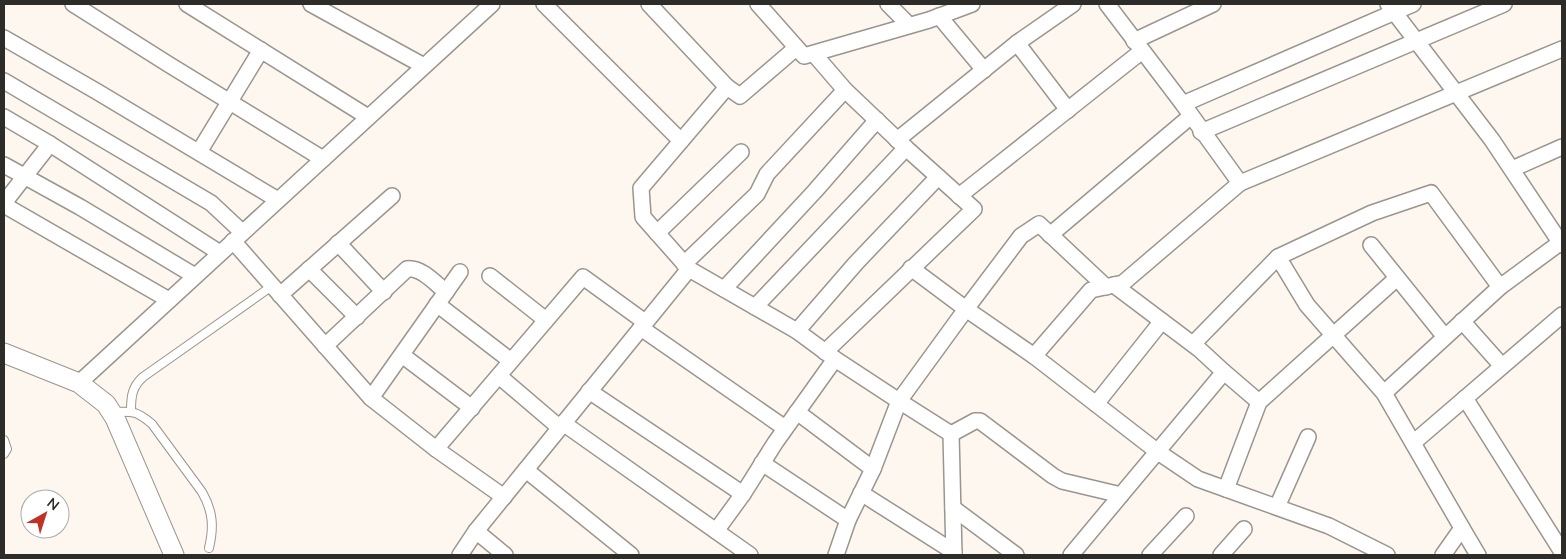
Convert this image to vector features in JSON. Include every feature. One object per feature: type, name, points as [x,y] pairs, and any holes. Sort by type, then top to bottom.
[{"type":"street","points":[[73,4],[323,159]]},
{"type":"street","points":[[187,4],[368,117]]},
{"type":"street","points":[[312,4],[424,66]]},
{"type":"street","points":[[78,383],[492,4]]},
{"type":"street","points":[[544,4],[681,141]]},
{"type":"street","points":[[649,4],[727,87],[740,96],[796,48]]},
{"type":"street","points":[[758,4],[804,56],[939,16],[972,4]]},
{"type":"street","points":[[888,4],[909,25]]},
{"type":"street","points":[[755,307],[901,144],[1017,43],[1073,4]]},
{"type":"street","points":[[1107,4],[1240,183]]},
{"type":"street","points":[[959,196],[1068,110],[1138,46],[1213,4]]},
{"type":"street","points":[[1050,235],[1187,110],[1390,8],[1413,4]]},
{"type":"street","points":[[1202,132],[1504,4]]},
{"type":"street","points":[[1384,392],[1500,287],[1561,243],[1556,221],[1512,170],[1492,140],[1390,8]]},
{"type":"street","points":[[939,16],[984,70]]},
{"type":"street","points":[[4,38],[278,200]]},
{"type":"street","points":[[1017,43],[1068,110]]},
{"type":"street","points":[[1034,356],[1091,290],[1123,283],[1240,183],[1562,49]]},
{"type":"street","points":[[199,152],[262,50]]},
{"type":"street","points":[[716,532],[797,412],[830,355],[911,268],[974,209],[901,144],[845,90],[814,54]]},
{"type":"street","points":[[4,81],[211,203],[276,291],[371,398],[436,449],[504,497]]},
{"type":"street","points":[[727,87],[641,188],[643,217],[686,266],[724,290],[797,331],[830,355],[951,434]]},
{"type":"street","points":[[460,555],[476,531],[643,325],[686,266],[756,194],[767,174],[845,90]]},
{"type":"street","points":[[4,116],[220,253]]},
{"type":"street","points":[[724,290],[877,120]]},
{"type":"street","points":[[50,144],[4,204],[169,300]]},
{"type":"street","points":[[1512,170],[1562,147]]},
{"type":"street","points":[[657,233],[740,152]]},
{"type":"street","points":[[4,165],[195,276]]},
{"type":"street","points":[[797,331],[856,264],[938,177]]},
{"type":"street","points":[[1193,344],[1278,257],[1372,213],[1431,193],[1500,287]]},
{"type":"street","points":[[276,291],[309,269],[392,196]]},
{"type":"street","points":[[841,553],[848,520],[873,468],[899,401],[1021,236],[1038,224],[1110,286],[1193,344],[1259,402]]},
{"type":"street","points":[[338,243],[384,292]]},
{"type":"street","points":[[1371,245],[1445,337]]},
{"type":"street","points":[[1278,257],[1307,305],[1384,392],[1478,555]]},
{"type":"street","points":[[325,346],[407,269],[412,268],[418,270],[442,298],[511,361]]},
{"type":"street","points":[[911,268],[1034,356],[1158,452],[1198,479],[1328,526],[1387,555]]},
{"type":"street","points":[[309,269],[357,317]]},
{"type":"street","points":[[371,398],[460,272]]},
{"type":"street","points":[[490,276],[546,320]]},
{"type":"street","points":[[436,449],[583,277],[643,325],[785,428]]},
{"type":"street","points":[[1226,489],[1259,402],[1397,278]]},
{"type":"street","points":[[1413,443],[1562,315]]},
{"type":"street","points":[[1462,321],[1502,366]]},
{"type":"street","points":[[1096,404],[1162,322]]},
{"type":"street","points":[[4,353],[78,383],[106,404],[112,412],[174,555]]},
{"type":"street","points":[[402,355],[472,408]]},
{"type":"street","points":[[1071,555],[1224,372]]},
{"type":"street","points":[[499,376],[562,426],[716,532],[734,551],[750,555]]},
{"type":"street","points":[[590,391],[743,494]]},
{"type":"street","points":[[1465,398],[1562,552]]},
{"type":"street","points":[[797,412],[873,468]]},
{"type":"street","points":[[951,434],[975,421],[980,421],[1062,481],[1121,496]]},
{"type":"street","points":[[951,434],[954,553]]},
{"type":"street","points":[[1277,507],[1308,438]]},
{"type":"street","points":[[762,463],[848,520]]},
{"type":"street","points":[[526,470],[632,555]]},
{"type":"street","points":[[861,494],[954,553]]},
{"type":"street","points":[[953,508],[1016,555]]},
{"type":"street","points":[[1150,555],[1186,516]]},
{"type":"street","points":[[1443,555],[1462,528]]},
{"type":"street","points":[[1221,555],[1244,529]]},
{"type":"street","points":[[476,531],[505,555]]},
{"type":"lane","points":[[131,411],[132,391],[136,383],[143,377],[276,291]]},
{"type":"lane","points":[[112,412],[131,411],[144,417],[152,424],[207,501],[212,519],[209,548]]},
{"type":"lane","points":[[4,440],[7,449],[4,454]]}]
